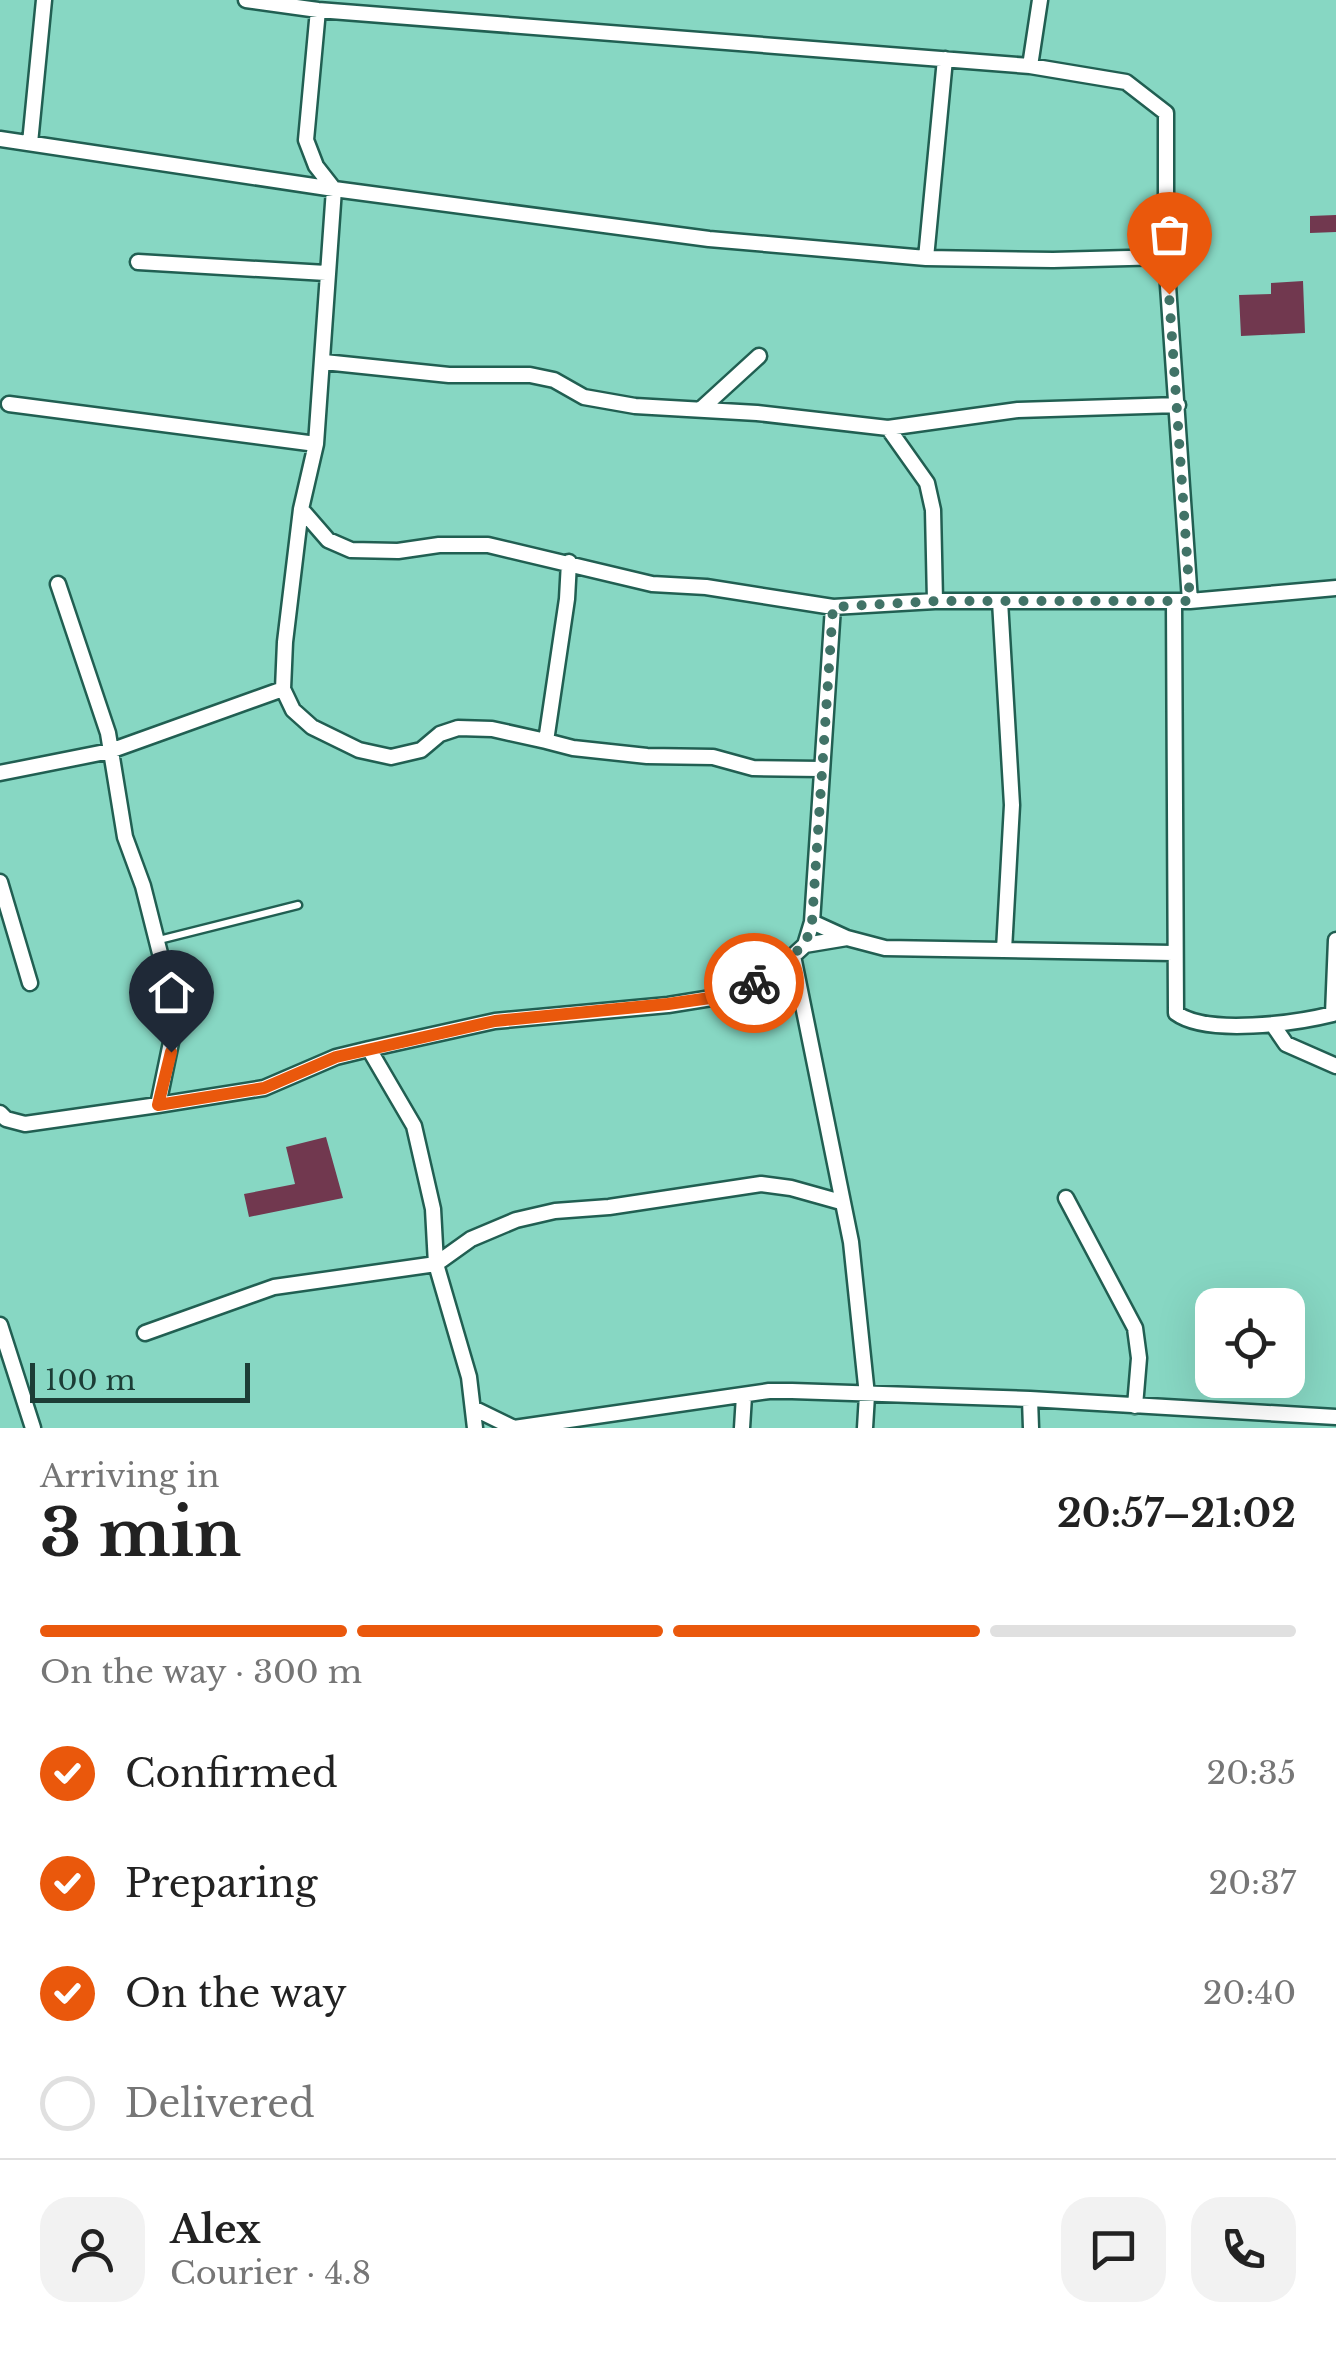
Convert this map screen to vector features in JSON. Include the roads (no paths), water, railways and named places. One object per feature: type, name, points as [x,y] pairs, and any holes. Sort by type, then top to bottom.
[{"type":"street","points":[[30,144],[44,0]]},
{"type":"street","points":[[246,0],[318,10],[1030,66],[1126,82],[1166,113],[1166,257],[1178,405],[1182,601],[1173,953],[1176,1013],[1194,1023],[1273,1025],[1335,1014],[1336,940]]},
{"type":"street","points":[[1030,66],[1040,0]]},
{"type":"street","points":[[318,10],[306,140],[316,166],[334,189],[316,444],[301,509],[285,642],[283,689],[293,710],[312,726],[359,750],[391,756],[421,750],[440,734],[458,728],[492,730],[646,756],[713,757],[753,768],[821,769]]},
{"type":"street","points":[[926,258],[945,59]]},
{"type":"street","points":[[0,139],[709,239],[926,258],[1166,257]]},
{"type":"street","points":[[138,262],[326,273]]},
{"type":"street","points":[[701,409],[760,356]]},
{"type":"street","points":[[324,362],[449,375],[530,375],[554,380],[584,397],[634,406],[888,428],[1018,410],[1178,405]]},
{"type":"street","points":[[9,404],[316,444]]},
{"type":"street","points":[[888,428],[927,483],[934,510],[936,601]]},
{"type":"street","points":[[301,509],[328,540],[350,550],[398,552],[439,545],[488,545],[652,584],[706,587],[833,607],[936,601],[1182,601],[1336,588]]},
{"type":"street","points":[[546,741],[567,599],[568,562]]},
{"type":"street","points":[[58,584],[108,733],[126,837],[168,985],[174,1028],[158,1105]]},
{"type":"street","points":[[1000,601],[1012,805],[1004,950]]},
{"type":"street","points":[[833,607],[812,922],[799,951],[851,1242],[867,1396],[865,1428]]},
{"type":"street","points":[[0,773],[110,750],[283,689]]},
{"type":"street","points":[[0,882],[30,983]]},
{"type":"street","points":[[812,922],[847,938],[885,948],[1173,953]]},
{"type":"street","points":[[0,1128],[264,1088],[336,1057],[495,1021],[724,996],[750,986],[799,951],[847,938]]},
{"type":"street","points":[[1273,1025],[1286,1044],[1336,1066]]},
{"type":"street","points":[[369,1049],[414,1126],[433,1209],[436,1264],[469,1377],[475,1428]]},
{"type":"street","points":[[0,1112],[6,1119],[26,1124]]},
{"type":"street","points":[[145,1333],[274,1288],[436,1264],[471,1239],[516,1220],[555,1211],[609,1207],[761,1184],[841,1202]]},
{"type":"street","points":[[1066,1198],[1135,1328],[1139,1358],[1135,1406]]},
{"type":"street","points":[[0,1326],[33,1428]]},
{"type":"street","points":[[474,1408],[514,1428],[768,1391],[1030,1399],[1336,1418]]},
{"type":"street","points":[[742,1428],[744,1396]]},
{"type":"street","points":[[1030,1399],[1031,1428]]},
{"type":"lane","points":[[158,941],[298,904]]}]
